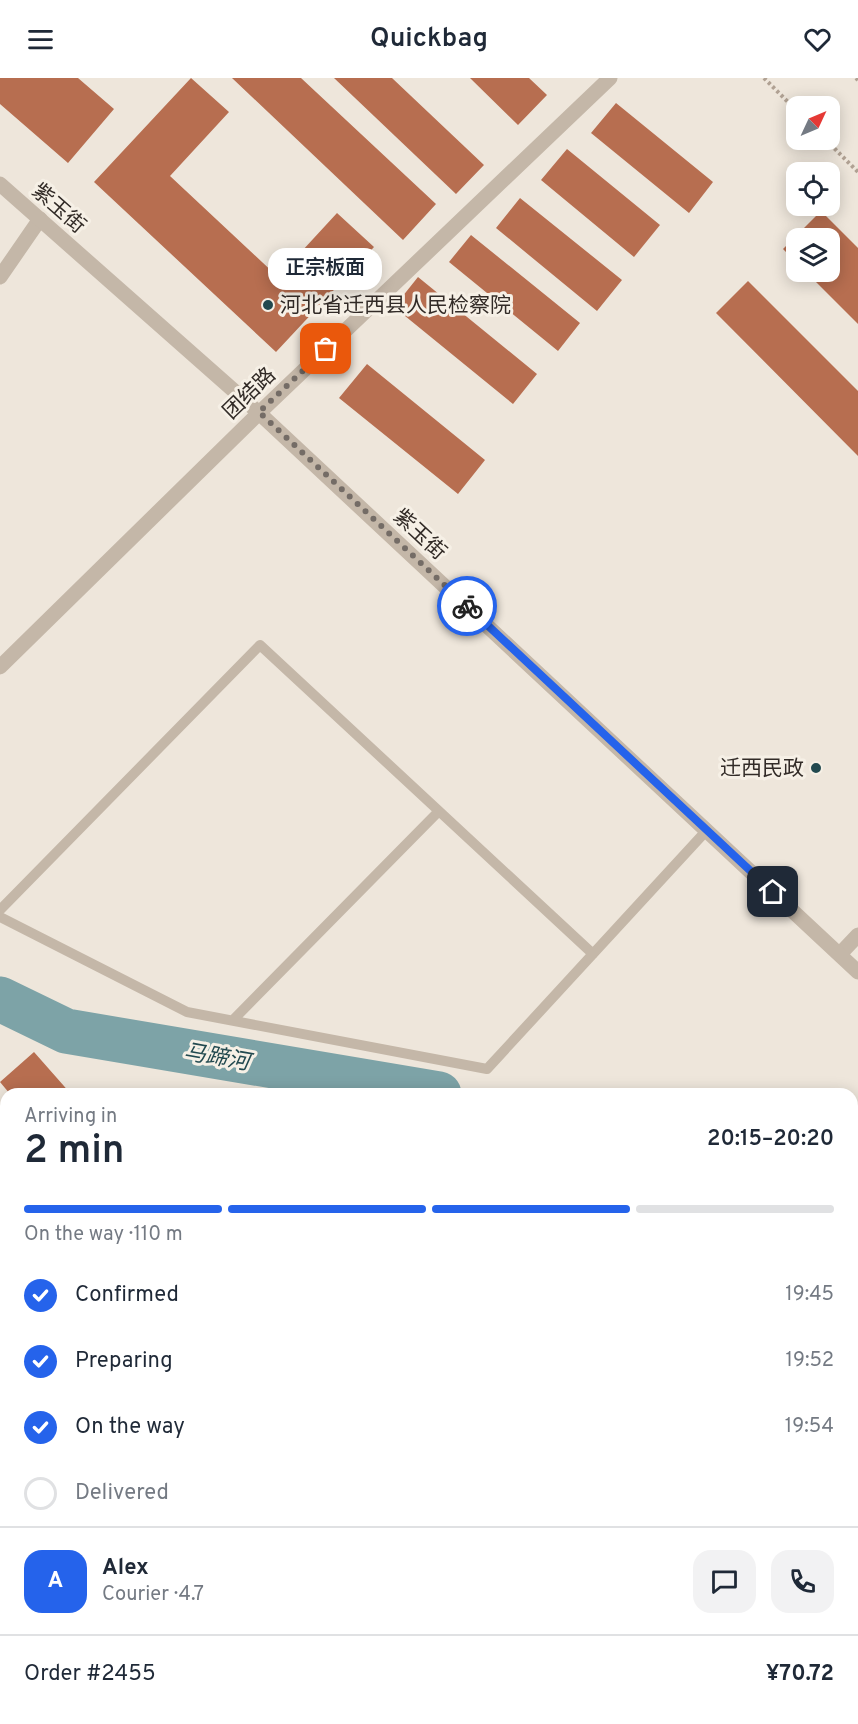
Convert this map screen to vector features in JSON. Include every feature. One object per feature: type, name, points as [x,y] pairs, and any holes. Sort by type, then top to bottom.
[{"type":"street","name":"团结路","points":[[0,667],[259,412],[610,78]]},
{"type":"street","name":"紫玉街","points":[[0,184],[259,412],[858,972]]},
{"type":"street","points":[[0,277],[40,219]]},
{"type":"street","points":[[840,954],[858,935]]},
{"type":"lane","points":[[0,910],[260,645],[593,954]]},
{"type":"lane","points":[[233,1020],[439,811]]},
{"type":"lane","points":[[0,917],[187,1012],[487,1069],[707,830]]},
{"type":"path","points":[[764,78],[786,100]]},
{"type":"path","points":[[836,150],[858,172]]},
{"type":"building","points":[[0,78],[78,78],[114,109],[68,163],[0,104]]},
{"type":"building","points":[[191,78],[229,112],[170,176],[278,277],[337,213],[374,247],[276,352],[94,182]]},
{"type":"building","points":[[232,78],[301,78],[436,204],[403,240]]},
{"type":"building","points":[[334,78],[392,78],[484,165],[456,194]]},
{"type":"building","points":[[470,78],[529,78],[547,95],[518,125]]},
{"type":"building","points":[[616,103],[713,182],[689,213],[591,133]]},
{"type":"building","points":[[567,149],[660,225],[634,257],[541,180]]},
{"type":"building","points":[[520,198],[622,280],[597,311],[496,228]]},
{"type":"building","points":[[816,216],[826,216],[838,228],[804,228]]},
{"type":"building","points":[[840,230],[858,248],[858,324],[816,282],[840,282]]},
{"type":"building","points":[[471,235],[580,323],[558,351],[449,262]]},
{"type":"building","points":[[418,277],[537,374],[513,404],[394,307]]},
{"type":"building","points":[[748,281],[858,391],[858,456],[716,313]]},
{"type":"building","points":[[367,364],[485,460],[458,494],[339,398]]},
{"type":"building","points":[[34,1052],[66,1088],[5,1088],[0,1082]]},
{"type":"waterway","name":"马蹄河","points":[[0,999],[66,1031],[403,1088]]},
{"type":"way so far","points":[[326,349],[259,412],[467,606]]},
{"type":"place","name":"河北省迁西县人民检察院","points":[[268,305]]},
{"type":"place","name":"正宗板面","points":[[326,349]]},
{"type":"place","name":"迁西民政","points":[[816,768]]},
{"type":"route","points":[[467,606],[773,892]]}]
